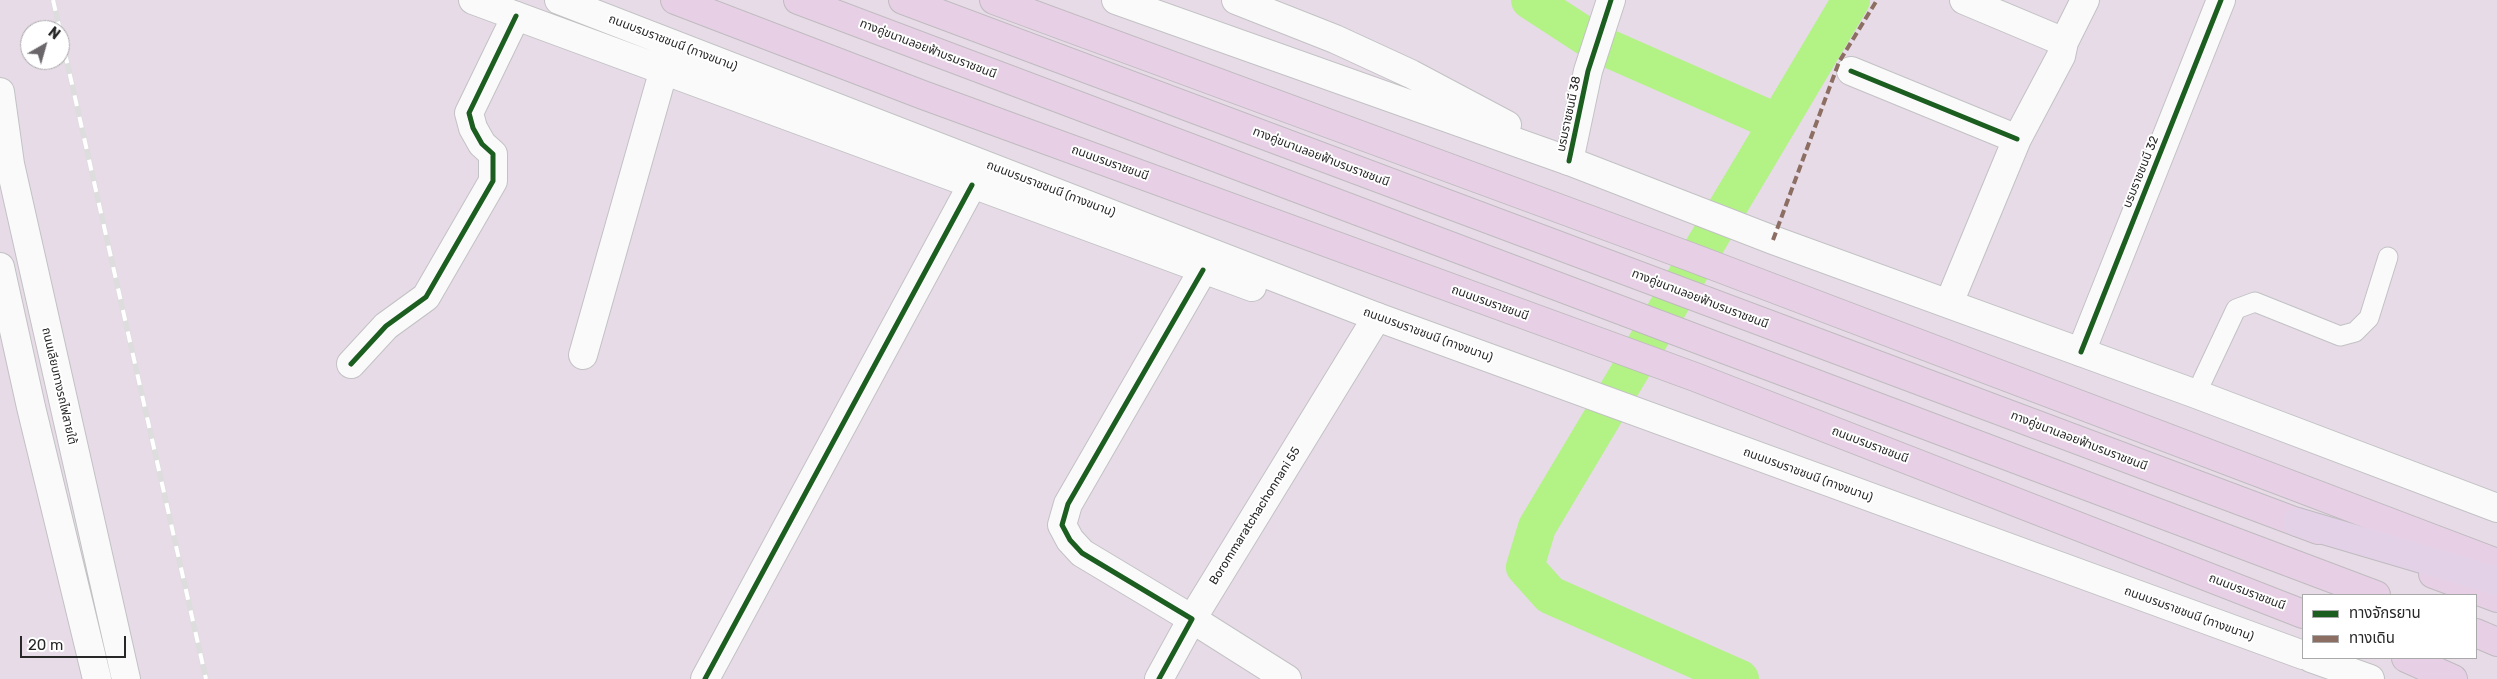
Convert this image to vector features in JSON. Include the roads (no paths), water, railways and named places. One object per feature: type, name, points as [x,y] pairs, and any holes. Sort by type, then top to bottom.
[{"type":"highway","points":[[2297,522],[2497,581]]},
{"type":"main road","points":[[473,0],[664,69],[1203,270],[1309,303],[1377,317]]},
{"type":"main road","name":"ถนนบรมราชชนนี (ทางขนาน)","points":[[559,0],[918,137],[1377,317],[2302,655]]},
{"type":"main road","name":"ถนนบรมราชชนนี","points":[[675,0],[923,95],[1695,378],[2302,614]]},
{"type":"main road","name":"ทางคู่ขนานลอยฟ้าบรมราชชนนี","points":[[798,0],[2373,594]]},
{"type":"main road","name":"ทางคู่ขนานลอยฟ้าบรมราชชนนี","points":[[903,0],[2497,598]]},
{"type":"main road","points":[[994,0],[1688,256],[2497,562]]},
{"type":"main road","points":[[1116,0],[1569,161],[1773,240],[2196,394],[2497,508]]},
{"type":"main road","points":[[1236,0],[1335,39],[1411,74],[1481,110],[1569,161]]},
{"type":"main road","points":[[1964,0],[2064,42]]},
{"type":"main road","points":[[1949,304],[2016,139],[2061,56],[2064,42],[2085,0]]},
{"type":"main road","name":"บรมราชชนนี 32","points":[[2081,352],[2222,0]]},
{"type":"main road","name":"บรมราชชนนี 38","points":[[1569,161],[1588,71],[1609,6]]},
{"type":"main road","points":[[352,364],[386,326],[426,296],[493,181],[493,154],[482,144],[473,128],[469,113],[516,16]]},
{"type":"main road","points":[[583,355],[664,69]]},
{"type":"main road","points":[[1851,71],[2016,139]]},
{"type":"main road","name":"ถนนเลียบทางรถไฟสายใต้","points":[[0,92],[10,164],[126,679]]},
{"type":"main road","points":[[705,679],[972,185]]},
{"type":"main road","points":[[0,267],[31,407],[97,679]]},
{"type":"main road","points":[[1203,270],[1068,504],[1062,525],[1070,540],[1082,553],[1287,679]]},
{"type":"main road","name":"Borommaratchachonnani 55","points":[[1158,679],[1192,619],[1377,317]]},
{"type":"main road","points":[[2477,633],[2497,642]]},
{"type":"main road","points":[[2314,659],[2370,679]]},
{"type":"main road","points":[[2408,659],[2453,679]]},
{"type":"lane","points":[[2196,394],[2236,309],[2255,302],[2340,336],[2355,332],[2369,318],[2388,256]]},
{"type":"waterway","points":[[1530,0],[1596,43],[1778,123],[1537,527],[1525,567],[1550,595],[1740,679]]},
{"type":"waterway","points":[[1778,123],[1851,0]]},
{"type":"railway","points":[[53,0],[58,20]]},
{"type":"railway","points":[[69,70],[206,679]]}]
